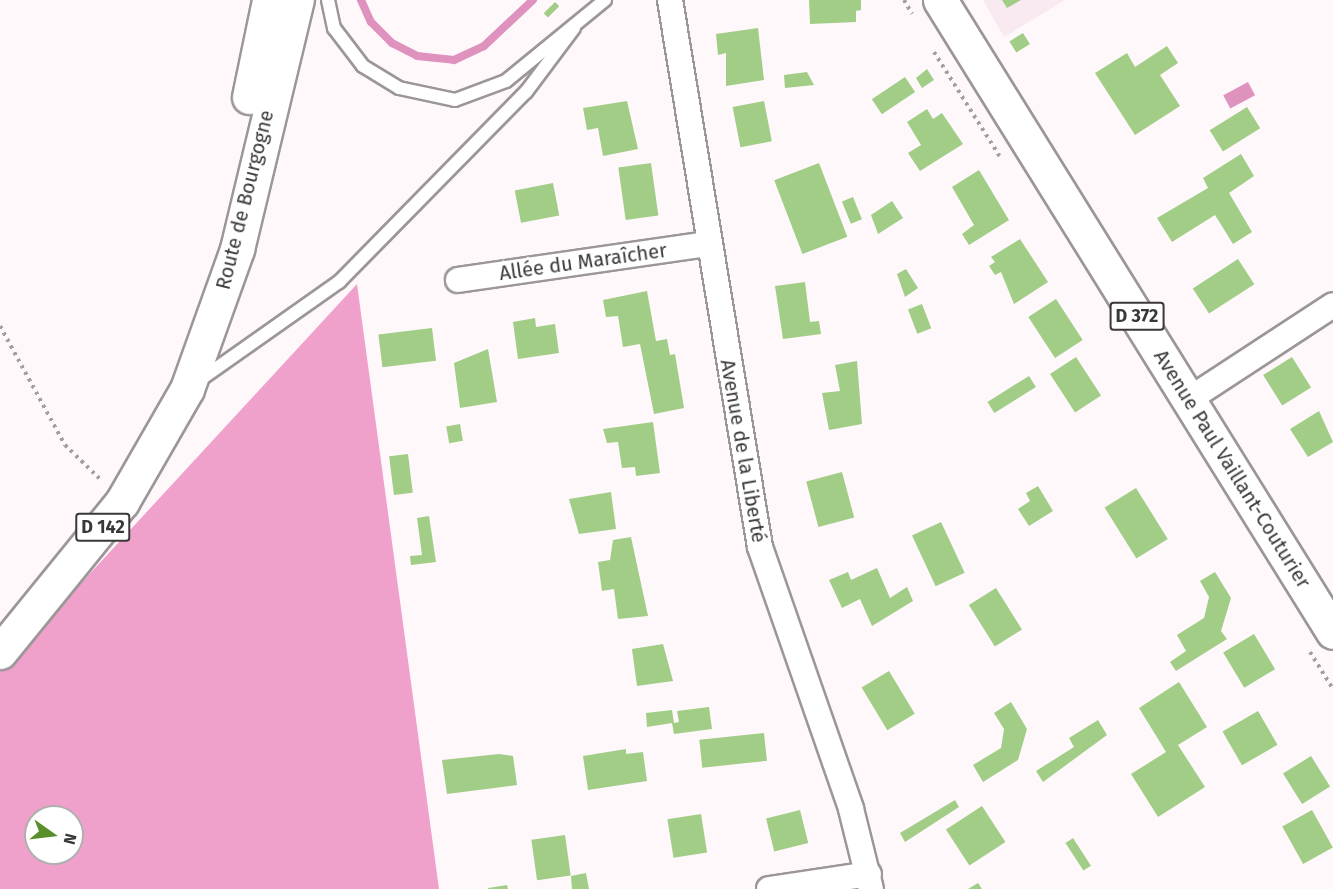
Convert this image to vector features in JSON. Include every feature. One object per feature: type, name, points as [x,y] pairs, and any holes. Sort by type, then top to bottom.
[{"type":"main road","points":[[192,378],[268,0]]},
{"type":"main road","name":"Route de Bourgogne","points":[[276,78],[288,0]]},
{"type":"main road","name":"Route de Bourgogne","points":[[0,652],[122,502],[192,378],[237,249],[276,78],[297,0]]},
{"type":"main road","name":"Avenue Paul Vaillant-Couturier","points":[[940,0],[1333,632]]},
{"type":"street","name":"Avenue de la Liberté","points":[[670,0],[708,244],[760,547],[870,882]]},
{"type":"street","name":"Allée du Maraîcher","points":[[458,280],[708,244]]},
{"type":"street","points":[[1188,400],[1333,305]]},
{"type":"street","points":[[769,889],[870,882]]},
{"type":"lane","points":[[328,0],[334,28],[363,66],[399,88],[455,100],[506,81],[574,28],[605,0]]},
{"type":"lane","points":[[192,378],[339,282],[526,92],[574,28]]},
{"type":"path","points":[[0,326],[65,445],[122,502]]},
{"type":"shaded area","points":[[983,0],[1065,0],[1004,37]]},
{"type":"shaded area","points":[[1248,82],[1255,95],[1230,108],[1223,95]]},
{"type":"shaded area","points":[[357,284],[439,889],[0,889],[0,671]]},
{"type":"building","points":[[809,0],[861,0],[861,10],[856,11],[856,22],[810,24]]},
{"type":"building","points":[[1002,0],[1021,0],[1007,8]]},
{"type":"building","points":[[555,2],[559,6],[548,18],[544,13]]},
{"type":"building","points":[[758,28],[764,80],[726,86],[726,53],[718,55],[716,34]]},
{"type":"building","points":[[1023,33],[1030,44],[1016,53],[1009,41]]},
{"type":"building","points":[[1167,46],[1178,63],[1160,75],[1180,106],[1135,135],[1095,73],[1127,53],[1135,67]]},
{"type":"building","points":[[927,69],[934,80],[922,88],[916,78]]},
{"type":"building","points":[[807,72],[814,85],[785,88],[784,75]]},
{"type":"building","points":[[905,77],[915,92],[882,114],[872,99]]},
{"type":"building","points":[[627,101],[638,149],[603,156],[598,128],[587,130],[583,108]]},
{"type":"building","points":[[764,101],[772,141],[740,147],[733,107]]},
{"type":"building","points":[[1247,107],[1260,128],[1223,152],[1210,130]]},
{"type":"building","points":[[927,109],[933,119],[942,113],[963,144],[920,171],[908,153],[921,145],[907,122]]},
{"type":"building","points":[[1241,154],[1254,176],[1229,193],[1252,232],[1233,244],[1215,215],[1172,242],[1157,218],[1208,188],[1203,178]]},
{"type":"building","points":[[651,163],[658,215],[626,220],[618,168]]},
{"type":"building","points":[[819,163],[847,237],[802,254],[774,180]]},
{"type":"building","points":[[979,170],[1009,220],[969,245],[962,234],[974,225],[952,187]]},
{"type":"building","points":[[553,183],[559,215],[521,223],[515,190]]},
{"type":"building","points":[[853,197],[862,219],[851,224],[842,201]]},
{"type":"building","points":[[892,201],[903,218],[878,234],[871,215]]},
{"type":"building","points":[[1020,239],[1048,282],[1014,304],[1001,272],[995,275],[989,266],[995,262],[991,257]]},
{"type":"building","points":[[1238,259],[1254,284],[1209,314],[1193,288]]},
{"type":"building","points":[[906,269],[918,288],[905,297],[897,274]]},
{"type":"building","points":[[805,282],[810,322],[819,321],[821,334],[783,339],[775,286]]},
{"type":"building","points":[[647,291],[656,341],[667,339],[670,355],[675,354],[684,408],[654,414],[640,344],[623,347],[618,316],[606,317],[603,300]]},
{"type":"building","points":[[1056,299],[1083,340],[1055,358],[1028,317]]},
{"type":"building","points":[[922,304],[931,328],[917,334],[908,309]]},
{"type":"building","points":[[535,318],[536,327],[555,324],[559,353],[518,359],[513,322]]},
{"type":"building","points":[[432,328],[436,361],[382,367],[378,335]]},
{"type":"building","points":[[488,349],[497,402],[460,408],[454,363]]},
{"type":"building","points":[[1076,357],[1101,396],[1075,412],[1050,374]]},
{"type":"building","points":[[1292,357],[1311,388],[1282,406],[1263,375]]},
{"type":"building","points":[[857,361],[862,424],[829,430],[822,393],[840,391],[835,365]]},
{"type":"building","points":[[1029,376],[1036,387],[994,413],[987,402]]},
{"type":"building","points":[[1319,411],[1333,442],[1308,457],[1290,429]]},
{"type":"building","points":[[653,422],[660,473],[636,476],[635,467],[622,468],[618,442],[607,443],[603,429]]},
{"type":"building","points":[[460,424],[463,441],[449,443],[446,426]]},
{"type":"building","points":[[408,454],[413,493],[394,495],[389,456]]},
{"type":"building","points":[[842,472],[854,517],[818,527],[806,482]]},
{"type":"building","points":[[1038,486],[1053,511],[1029,526],[1018,509],[1030,501],[1026,493]]},
{"type":"building","points":[[1136,488],[1168,539],[1136,558],[1105,508]]},
{"type":"building","points":[[611,492],[616,529],[579,534],[569,499]]},
{"type":"building","points":[[429,516],[436,562],[411,565],[410,556],[422,555],[417,518]]},
{"type":"building","points":[[941,522],[965,573],[936,586],[912,536]]},
{"type":"building","points":[[631,537],[648,616],[618,619],[614,589],[602,591],[598,562],[610,560],[613,540]]},
{"type":"building","points":[[877,568],[890,598],[907,587],[913,601],[872,626],[860,599],[842,608],[829,580],[848,572],[851,580]]},
{"type":"building","points":[[1215,572],[1231,598],[1221,631],[1227,639],[1176,671],[1170,662],[1186,651],[1177,635],[1204,618],[1209,597],[1200,581]]},
{"type":"building","points":[[996,588],[1022,630],[995,647],[969,605]]},
{"type":"building","points":[[1254,634],[1275,669],[1244,688],[1223,653]]},
{"type":"building","points":[[663,644],[673,681],[637,686],[632,649]]},
{"type":"building","points":[[889,671],[915,714],[887,730],[862,687]]},
{"type":"building","points":[[1179,682],[1207,727],[1178,745],[1205,787],[1158,817],[1131,774],[1166,752],[1139,708]]},
{"type":"building","points":[[1011,702],[1027,729],[1018,760],[983,782],[973,765],[1001,748],[1004,729],[994,713]]},
{"type":"building","points":[[709,707],[712,729],[674,734],[672,723],[647,727],[646,713],[672,710],[674,723],[679,722],[677,711]]},
{"type":"building","points":[[1258,711],[1278,745],[1242,765],[1222,732]]},
{"type":"building","points":[[1098,720],[1107,735],[1043,782],[1036,771],[1074,747],[1069,738]]},
{"type":"building","points":[[764,733],[767,761],[702,768],[699,740]]},
{"type":"building","points":[[626,749],[626,754],[643,752],[647,781],[588,790],[583,756]]},
{"type":"building","points":[[499,754],[513,756],[517,785],[447,794],[442,760]]},
{"type":"building","points":[[1311,756],[1330,787],[1302,804],[1283,773]]},
{"type":"building","points":[[955,800],[959,807],[905,842],[900,833]]},
{"type":"building","points":[[982,806],[1005,842],[969,865],[946,829]]},
{"type":"building","points":[[800,810],[808,843],[774,851],[766,818]]},
{"type":"building","points":[[1312,810],[1333,848],[1303,864],[1282,826]]},
{"type":"building","points":[[701,814],[707,853],[674,858],[667,819]]},
{"type":"building","points":[[565,835],[571,876],[537,880],[531,840]]},
{"type":"building","points":[[1073,838],[1091,866],[1083,871],[1065,843]]},
{"type":"building","points":[[586,873],[589,889],[572,889],[571,876]]},
{"type":"building","points":[[978,883],[982,889],[968,889]]},
{"type":"building","points":[[507,885],[508,889],[488,889],[488,888]]},
{"type":"waterway","points":[[361,0],[371,22],[392,43],[417,56],[454,60],[484,46],[533,0]]}]
